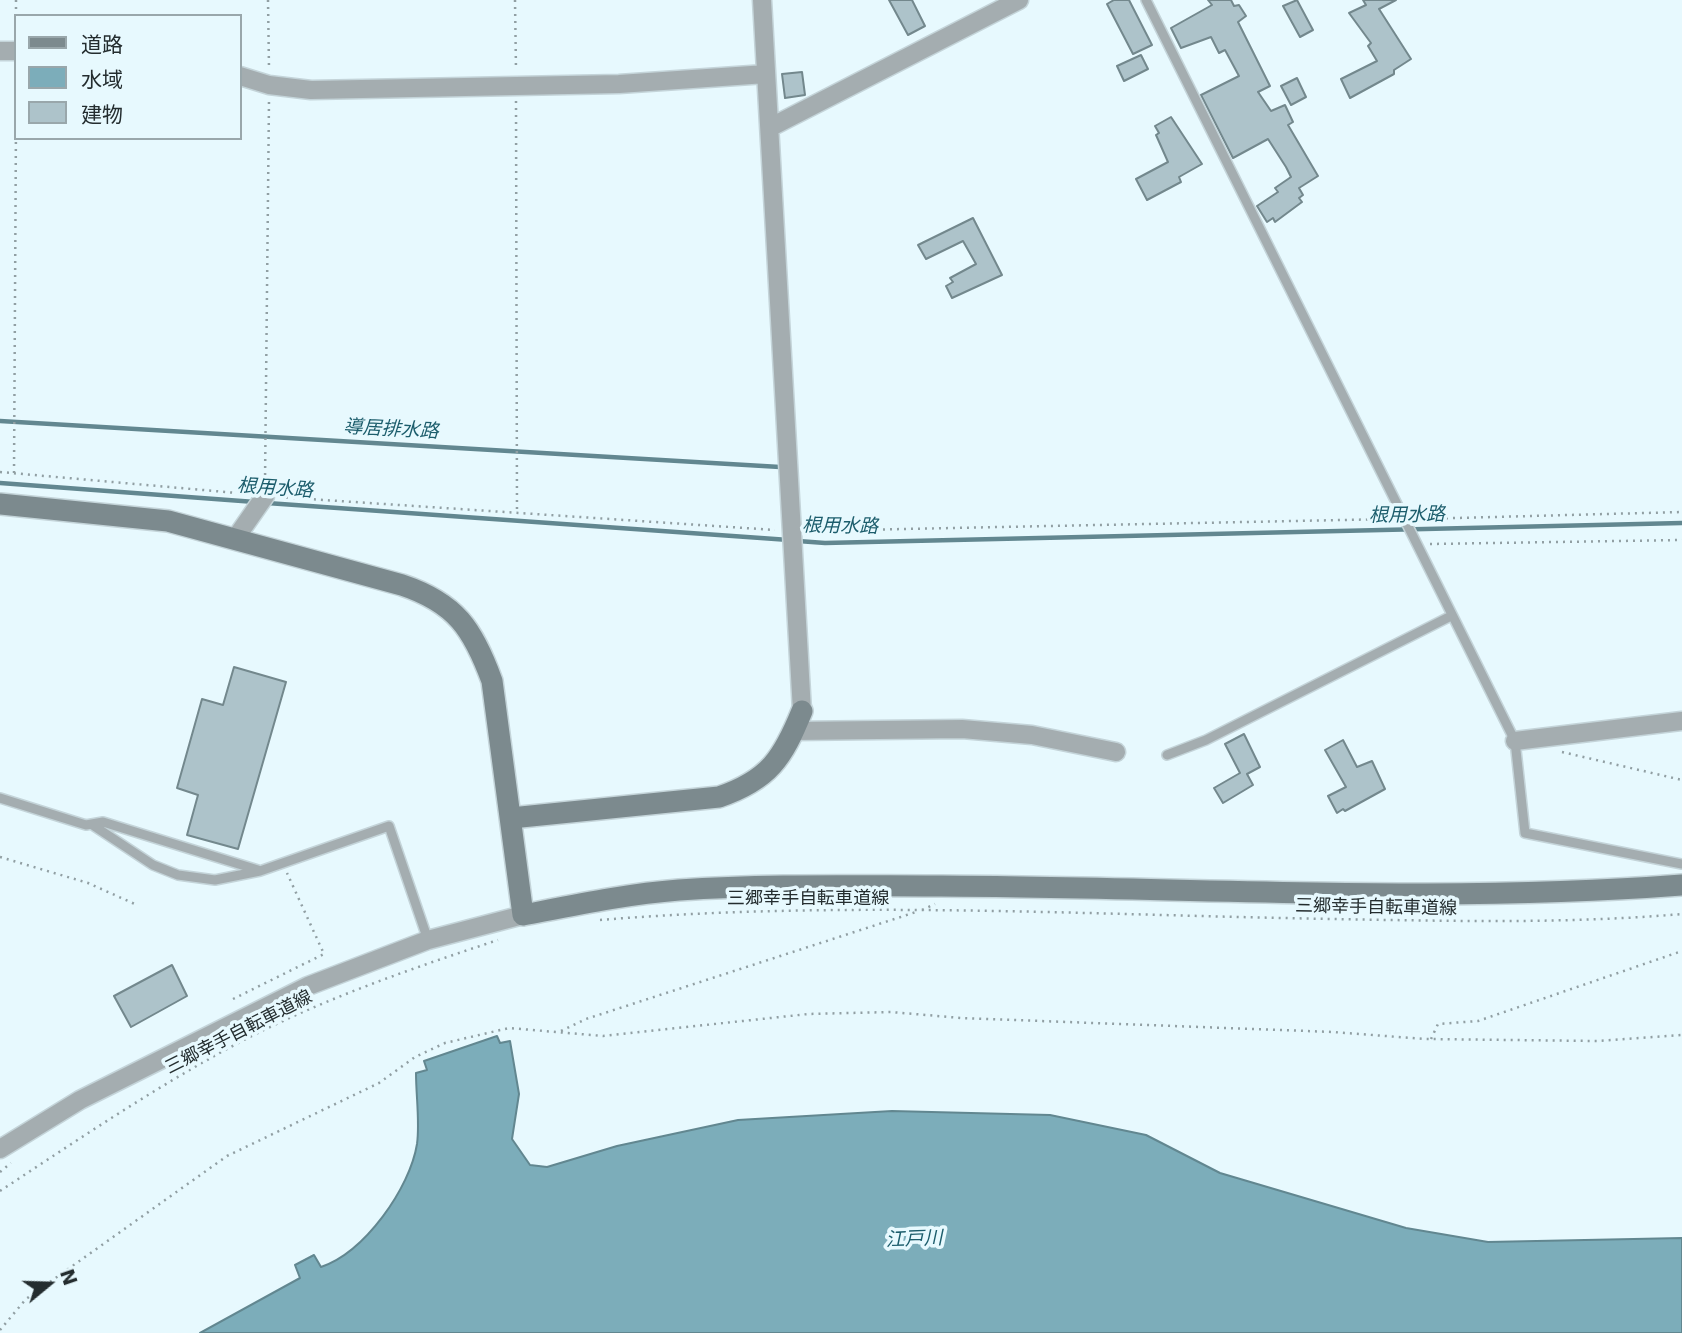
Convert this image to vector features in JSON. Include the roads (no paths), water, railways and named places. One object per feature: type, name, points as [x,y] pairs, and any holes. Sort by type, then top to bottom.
[{"type":"street","points":[[511,818],[719,797],[748,787],[771,769],[788,745],[798,721],[793,531],[762,0]]},
{"type":"street","points":[[771,127],[1019,0]]},
{"type":"street","points":[[242,77],[270,85],[311,90],[516,86],[766,74]]},
{"type":"street","points":[[235,538],[265,496]]},
{"type":"street","points":[[0,504],[168,521],[402,585],[429,594],[448,606],[467,626],[492,681],[523,915]]},
{"type":"street","points":[[798,721],[1032,735],[1116,752]]},
{"type":"street","points":[[1515,741],[1682,722]]},
{"type":"street","points":[[0,1149],[80,1100],[276,1001],[428,940],[523,915],[601,900],[678,890],[808,886],[1447,894],[1563,892],[1682,885]]},
{"type":"lane","points":[[1146,0],[1515,741],[1525,833],[1682,864]]},
{"type":"lane","points":[[1167,755],[1206,740],[1451,616]]},
{"type":"lane","points":[[0,798],[94,825],[153,865],[178,875],[215,880],[260,871],[389,826],[428,940]]},
{"type":"lane","points":[[94,825],[103,822],[260,871]]},
{"type":"water","name":"江戸川","points":[[497,1036],[500,1043],[510,1041],[519,1094],[512,1139],[530,1165],[547,1167],[617,1146],[738,1120],[892,1111],[1050,1115],[1146,1135],[1220,1173],[1406,1228],[1488,1242],[1682,1238],[1682,1333],[200,1333],[300,1278],[295,1265],[314,1255],[321,1267],[354,1248],[369,1233],[395,1198],[413,1161],[418,1136],[416,1073],[427,1070],[424,1061]]},
{"type":"waterway","name":"導居排水路","points":[[0,421],[780,467],[781,472]]},
{"type":"waterway","name":"根用水路","points":[[0,483],[255,502]]},
{"type":"waterway","name":"根用水路","points":[[267,503],[789,540]]},
{"type":"waterway","name":"根用水路","points":[[798,541],[825,543],[1682,523]]}]
